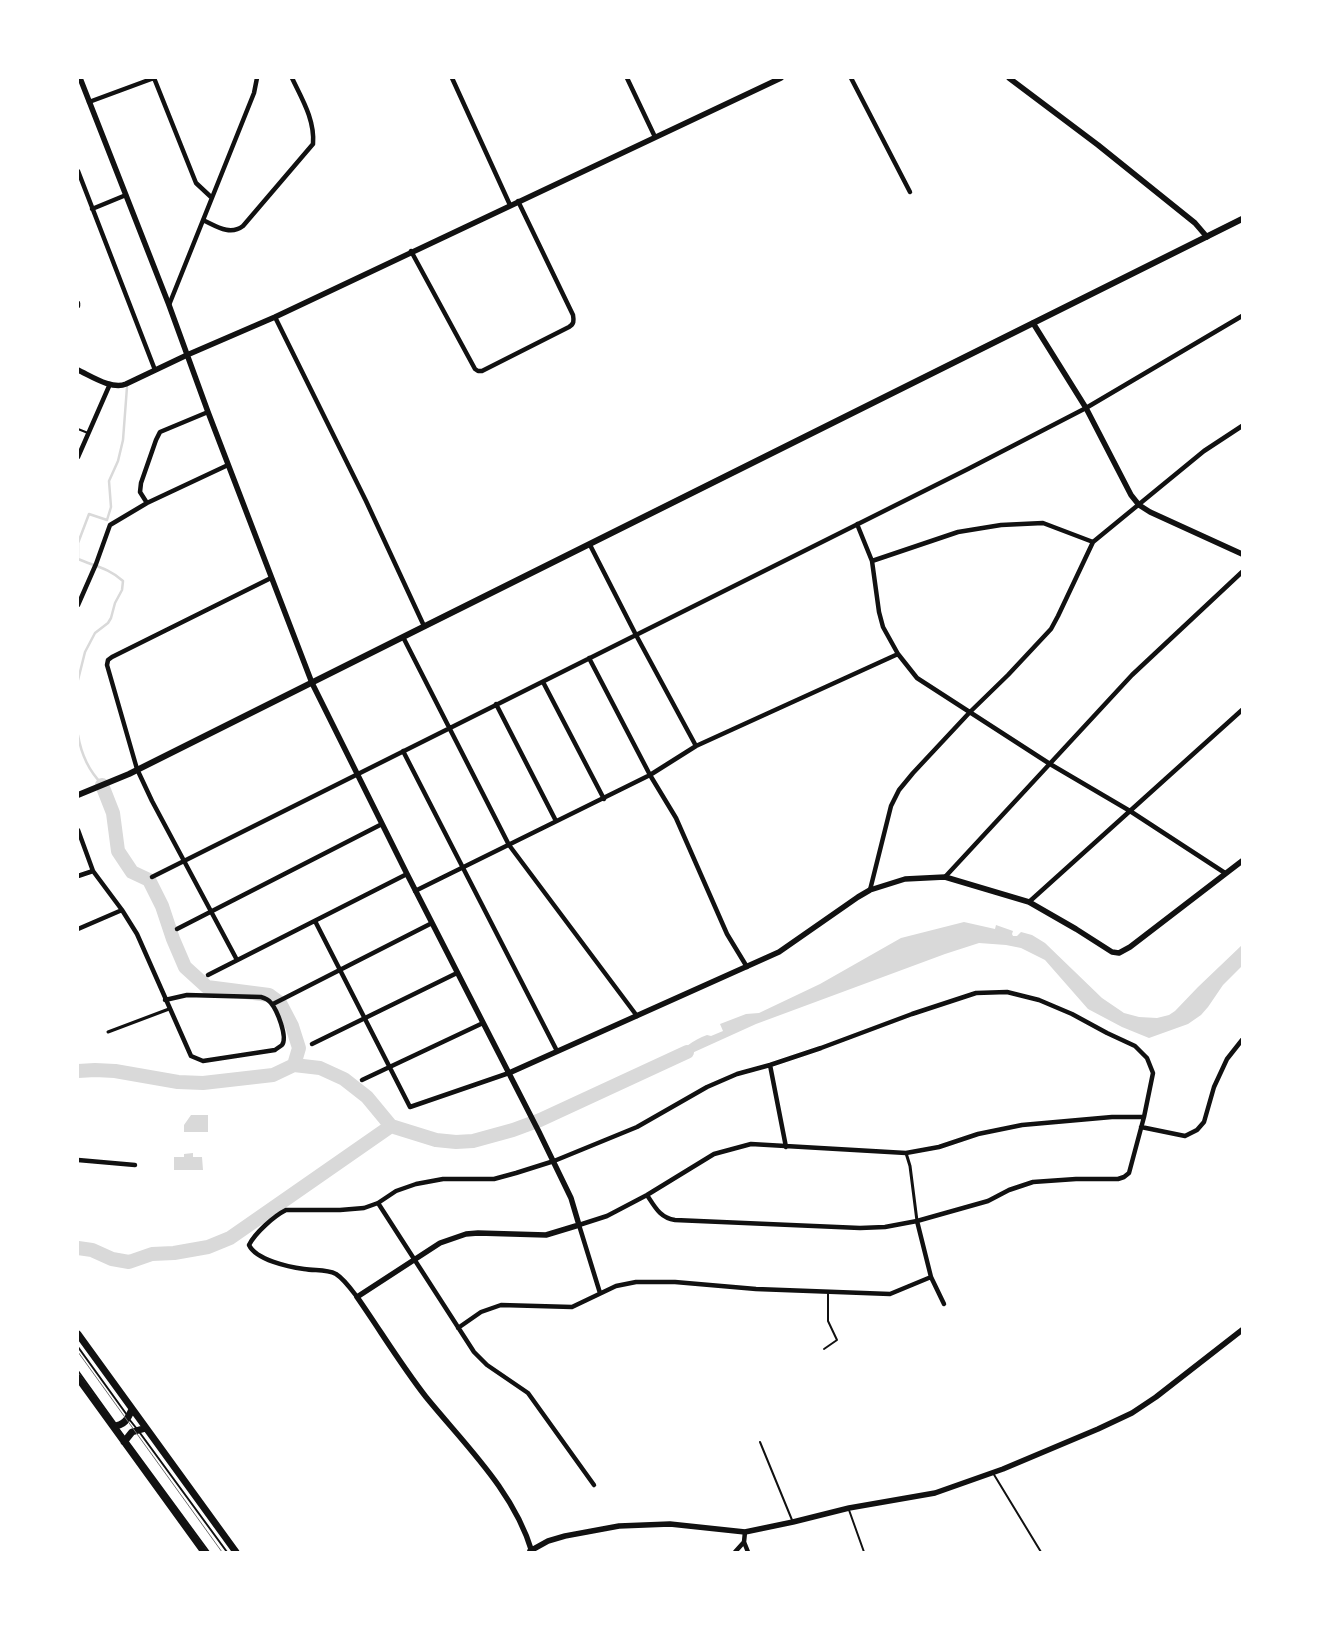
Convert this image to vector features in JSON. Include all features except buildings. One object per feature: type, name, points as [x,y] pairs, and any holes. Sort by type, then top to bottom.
[{"type":"highway","points":[[78,1334],[236,1552]]},
{"type":"highway","points":[[78,1378],[115,1426],[204,1552]]},
{"type":"highway","points":[[115,1426],[124,1423],[132,1409]]},
{"type":"highway","points":[[125,1440],[137,1429],[146,1428]]},
{"type":"main road","points":[[78,795],[137,769],[312,683],[1242,219]]},
{"type":"street","points":[[80,78],[312,683],[415,890],[554,1161],[571,1198],[600,1293]]},
{"type":"street","points":[[89,102],[154,78],[196,183],[211,197]]},
{"type":"street","points":[[169,306],[254,93],[257,78]]},
{"type":"street","points":[[203,220],[226,230],[238,230],[313,144],[314,131],[310,117],[292,78]]},
{"type":"street","points":[[452,78],[510,205]]},
{"type":"street","points":[[627,78],[655,137]]},
{"type":"street","points":[[78,370],[110,384],[121,386],[275,316],[782,78]]},
{"type":"street","points":[[851,78],[910,192]]},
{"type":"street","points":[[1009,78],[1098,145],[1195,223],[1207,237]]},
{"type":"street","points":[[78,171],[155,370]]},
{"type":"street","points":[[92,209],[126,195]]},
{"type":"street","points":[[411,251],[474,369],[482,371],[573,325],[573,315],[518,201]]},
{"type":"street","points":[[275,316],[366,501],[424,626]]},
{"type":"street","points":[[152,877],[1086,408],[1242,316]]},
{"type":"street","points":[[1033,323],[1086,408],[1131,495],[1139,505],[1150,512],[1242,554]]},
{"type":"street","points":[[78,457],[110,384]]},
{"type":"street","points":[[147,503],[140,492],[141,483],[160,432],[208,412]]},
{"type":"street","points":[[870,890],[891,806],[899,790],[970,712],[1008,675],[1050,629],[1093,542],[1204,451],[1242,426]]},
{"type":"street","points":[[78,605],[110,525],[147,503],[228,465]]},
{"type":"street","points":[[872,561],[958,532],[1001,524],[1043,523],[1093,542]]},
{"type":"street","points":[[857,524],[872,561],[883,627],[898,654],[917,678],[1050,764],[1130,811],[1226,873]]},
{"type":"street","points":[[590,545],[696,746]]},
{"type":"street","points":[[945,877],[1132,675],[1242,572]]},
{"type":"street","points":[[237,960],[137,769],[107,670],[108,660],[112,657],[271,578]]},
{"type":"street","points":[[403,637],[509,844],[637,1016]]},
{"type":"street","points":[[415,890],[604,799],[650,775],[696,746],[898,654]]},
{"type":"street","points":[[589,658],[650,775],[676,818],[727,934],[747,967]]},
{"type":"street","points":[[543,682],[604,799]]},
{"type":"street","points":[[496,704],[556,821]]},
{"type":"street","points":[[1029,902],[1242,710]]},
{"type":"street","points":[[403,752],[557,1051]]},
{"type":"street","points":[[177,929],[382,824]]},
{"type":"street","points":[[78,830],[94,871],[137,934],[165,1000],[191,1056],[203,1061],[275,1050],[282,1046],[284,1039],[283,1030],[274,1003],[267,999],[261,997],[187,995],[165,1000]]},
{"type":"street","points":[[315,921],[410,1107],[509,1073],[747,967],[779,952],[870,890],[905,879],[945,877],[1029,902],[1076,928],[1108,950],[1119,953],[1130,947],[1242,861]]},
{"type":"street","points":[[78,876],[94,871]]},
{"type":"street","points":[[208,974],[407,874]]},
{"type":"street","points":[[78,929],[122,910]]},
{"type":"street","points":[[274,1003],[432,923]]},
{"type":"street","points":[[312,1044],[457,972]]},
{"type":"street","points":[[647,1195],[660,1214],[667,1219],[860,1228],[885,1227],[917,1221],[988,1201],[1010,1190],[1033,1182],[1076,1179],[1118,1180],[1128,1173],[1144,1117],[1153,1073],[1147,1058],[1135,1046],[1072,1014],[1039,1000],[1007,992],[976,993],[770,1065],[736,1074],[707,1087],[637,1127],[554,1161],[494,1179],[443,1179],[416,1184],[396,1191],[378,1203],[364,1208],[350,1210],[286,1210],[278,1214],[256,1234],[249,1244],[257,1255],[285,1266],[305,1270],[328,1271],[343,1279],[426,1397],[452,1426],[508,1501],[521,1523],[531,1552],[548,1541],[565,1536],[620,1526],[651,1524],[688,1525],[745,1532],[849,1508],[934,1493],[993,1473],[1132,1413],[1156,1397],[1242,1330]]},
{"type":"street","points":[[108,1032],[169,1009]]},
{"type":"street","points":[[362,1080],[483,1022]]},
{"type":"street","points":[[1141,1126],[1185,1136],[1197,1130],[1204,1122],[1214,1087],[1226,1059],[1242,1040]]},
{"type":"street","points":[[770,1065],[786,1147]]},
{"type":"street","points":[[357,1297],[440,1243],[466,1234],[546,1236],[607,1216],[647,1195],[714,1154],[751,1144],[906,1153],[939,1147],[978,1134],[1022,1126],[1112,1117],[1144,1117]]},
{"type":"street","points":[[906,1153],[910,1166],[917,1221],[931,1277],[944,1304]]},
{"type":"street","points":[[78,1160],[136,1165]]},
{"type":"street","points":[[378,1203],[474,1352],[488,1365],[528,1393],[594,1485]]},
{"type":"street","points":[[458,1328],[481,1312],[501,1304],[572,1307],[616,1286],[636,1282],[675,1282],[756,1289],[890,1294],[931,1277]]},
{"type":"street","points":[[745,1532],[744,1542],[748,1552]]},
{"type":"street","points":[[734,1552],[744,1542]]},
{"type":"lane","points":[[78,429],[88,433]]},
{"type":"lane","points":[[824,1349],[837,1340],[828,1321],[828,1291]]},
{"type":"lane","points":[[78,1348],[227,1552]]},
{"type":"lane","points":[[78,1371],[115,1426]]},
{"type":"lane","points":[[125,1440],[209,1552]]},
{"type":"lane","points":[[760,1442],[793,1522]]},
{"type":"lane","points":[[993,1473],[1041,1552]]},
{"type":"lane","points":[[849,1508],[864,1552]]},
{"type":"shaded area","points":[[964,922],[995,929],[996,925],[1013,931],[1013,936],[1017,936],[1021,932],[1032,935],[1045,943],[1102,998],[1124,1013],[1139,1017],[1157,1018],[1169,1015],[1175,1011],[1242,945],[1242,966],[1223,985],[1201,1015],[1188,1024],[1149,1038],[1122,1027],[1088,1009],[1045,960],[1021,948],[979,943],[756,1024],[670,1063],[669,1058],[692,1042],[707,1035],[711,1036],[723,1031],[720,1024],[746,1014],[759,1013],[820,984],[901,938]]},
{"type":"shaded area","points":[[191,1115],[208,1115],[208,1132],[184,1132],[184,1125]]},
{"type":"shaded area","points":[[193,1153],[193,1157],[202,1157],[203,1170],[174,1170],[174,1157],[184,1157],[184,1154]]},
{"type":"waterway","points":[[78,680],[85,652],[95,633],[108,623],[111,618],[115,603],[122,590],[123,581],[118,577],[107,570],[78,559],[78,543],[89,514],[107,520],[111,507],[109,481],[118,461],[123,440],[127,387]]},
{"type":"waterway","points":[[78,735],[86,761],[102,784]]},
{"type":"waterway","points":[[102,785],[113,813],[118,851],[132,872],[149,880],[162,906],[185,967],[207,987],[269,995],[280,1003],[292,1026],[299,1048],[294,1065]]},
{"type":"waterway","points":[[78,1071],[115,1071],[178,1082],[203,1083],[273,1075],[294,1065],[320,1068],[344,1079],[367,1097],[391,1126],[436,1140],[456,1142],[473,1141],[540,1120],[687,1052]]},
{"type":"waterway","points":[[78,1248],[92,1250],[112,1259],[129,1262],[152,1254],[174,1253],[208,1247],[230,1238],[391,1126]]},
{"type":"tram line","points":[[78,1352],[222,1552]]}]
